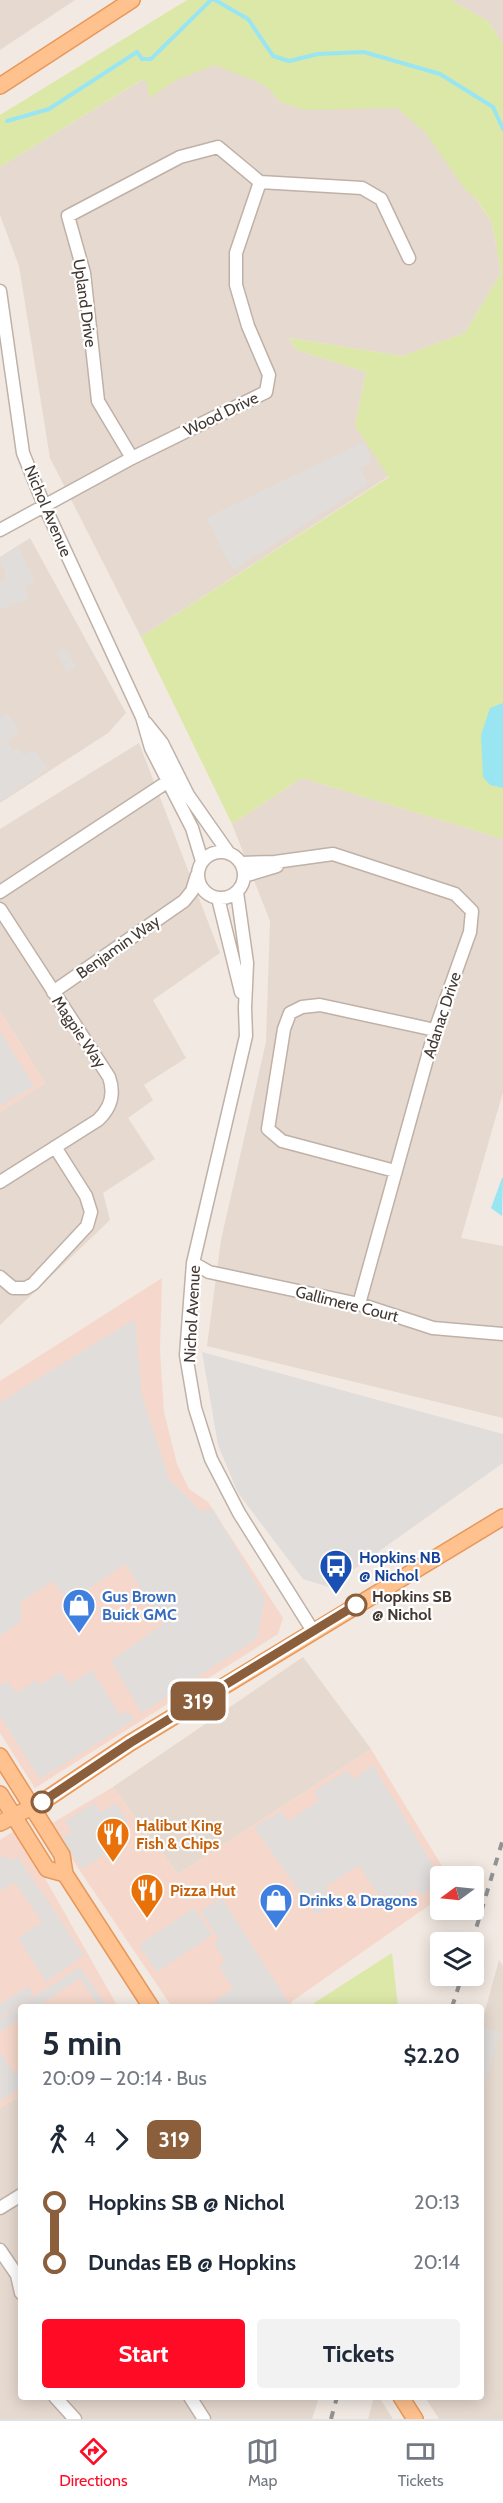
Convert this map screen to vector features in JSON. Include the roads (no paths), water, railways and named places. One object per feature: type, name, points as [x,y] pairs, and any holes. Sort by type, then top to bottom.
[{"type":"main road","points":[[0,86],[132,0]]},
{"type":"main road","points":[[7,1819],[32,1807],[130,1743],[503,1517]]},
{"type":"main road","points":[[0,1756],[62,1855],[65,1874],[149,2004]]},
{"type":"main road","points":[[0,1794],[7,1819],[47,1869],[65,1874]]},
{"type":"main road","points":[[403,2400],[415,2419]]},
{"type":"street","name":"Upland Drive","points":[[132,458],[98,401],[84,273],[68,216],[180,157],[218,147],[260,182]]},
{"type":"street","points":[[260,182],[362,188],[381,198],[410,258]]},
{"type":"street","name":"Wood Drive","points":[[0,530],[132,458],[266,392],[269,375],[248,326],[236,285],[236,253],[260,182]]},
{"type":"street","name":"Nichol Avenue","points":[[0,291],[23,453],[44,505],[141,717],[151,748],[192,828],[202,861]]},
{"type":"street","name":"Nichol Avenue","points":[[141,717],[162,743],[188,795],[228,852]]},
{"type":"street","points":[[0,892],[167,782]]},
{"type":"street","points":[[228,852],[241,863],[244,876],[237,892],[228,897],[214,897],[202,889],[197,875],[202,861],[214,853],[228,852]]},
{"type":"street","name":"Adanac Drive","points":[[241,863],[275,862],[333,854],[455,894],[472,911],[470,932],[435,1030],[359,1304]]},
{"type":"street","name":"Adanac Drive","points":[[244,876],[294,858]]},
{"type":"street","name":"Benjamin Way","points":[[53,992],[184,901],[192,891],[197,875]]},
{"type":"street","name":"Nichol Avenue","points":[[237,892],[247,963],[246,1036],[193,1263],[186,1355],[195,1408],[211,1459],[239,1513],[313,1631]]},
{"type":"street","name":"Nichol Avenue","points":[[214,897],[245,1008]]},
{"type":"street","name":"Benjamin Way","points":[[184,901],[214,897]]},
{"type":"street","name":"Magpie Way","points":[[0,909],[109,1077],[112,1092],[110,1105],[102,1116],[0,1182]]},
{"type":"street","points":[[395,1171],[282,1141],[268,1129],[284,1029],[290,1013],[302,1007],[320,1005],[435,1030]]},
{"type":"street","points":[[0,1277],[13,1288],[26,1288],[33,1284],[87,1226],[91,1212],[88,1200],[54,1147]]},
{"type":"street","name":"Gallimere Court","points":[[193,1263],[209,1272],[359,1304],[433,1328],[503,1334]]},
{"type":"street","points":[[0,2208],[18,2197]]},
{"type":"street","points":[[0,2250],[18,2273]]},
{"type":"street","points":[[58,2400],[75,2419]]},
{"type":"street","points":[[192,2400],[204,2419]]},
{"type":"water","points":[[503,703],[503,788],[490,785],[483,777],[481,735],[490,708]]},
{"type":"water","points":[[503,1178],[502,1216],[491,1208]]},
{"type":"waterway","points":[[7,121],[49,109],[137,52],[142,59],[151,59],[211,0]]},
{"type":"waterway","points":[[215,0],[248,19],[273,56],[289,61],[318,54],[364,52],[440,74],[493,107],[503,129]]},
{"type":"railway","points":[[475,1932],[503,1839]]},
{"type":"railway","points":[[453,2004],[459,1986]]},
{"type":"railway","points":[[331,2419],[336,2400]]},
{"type":"place","name":"Hopkins NB @ Nichol","points":[[336,1595]]},
{"type":"place","name":"Hopkins SB @ Nichol","points":[[356,1605]]},
{"type":"place","name":"Gus Brown Buick GMC","points":[[79,1634]]},
{"type":"place","name":"Halibut King Fish & Chips","points":[[113,1863]]},
{"type":"place","name":"Pizza Hut","points":[[147,1919]]},
{"type":"place","name":"Drinks & Dragons","points":[[276,1929]]}]
